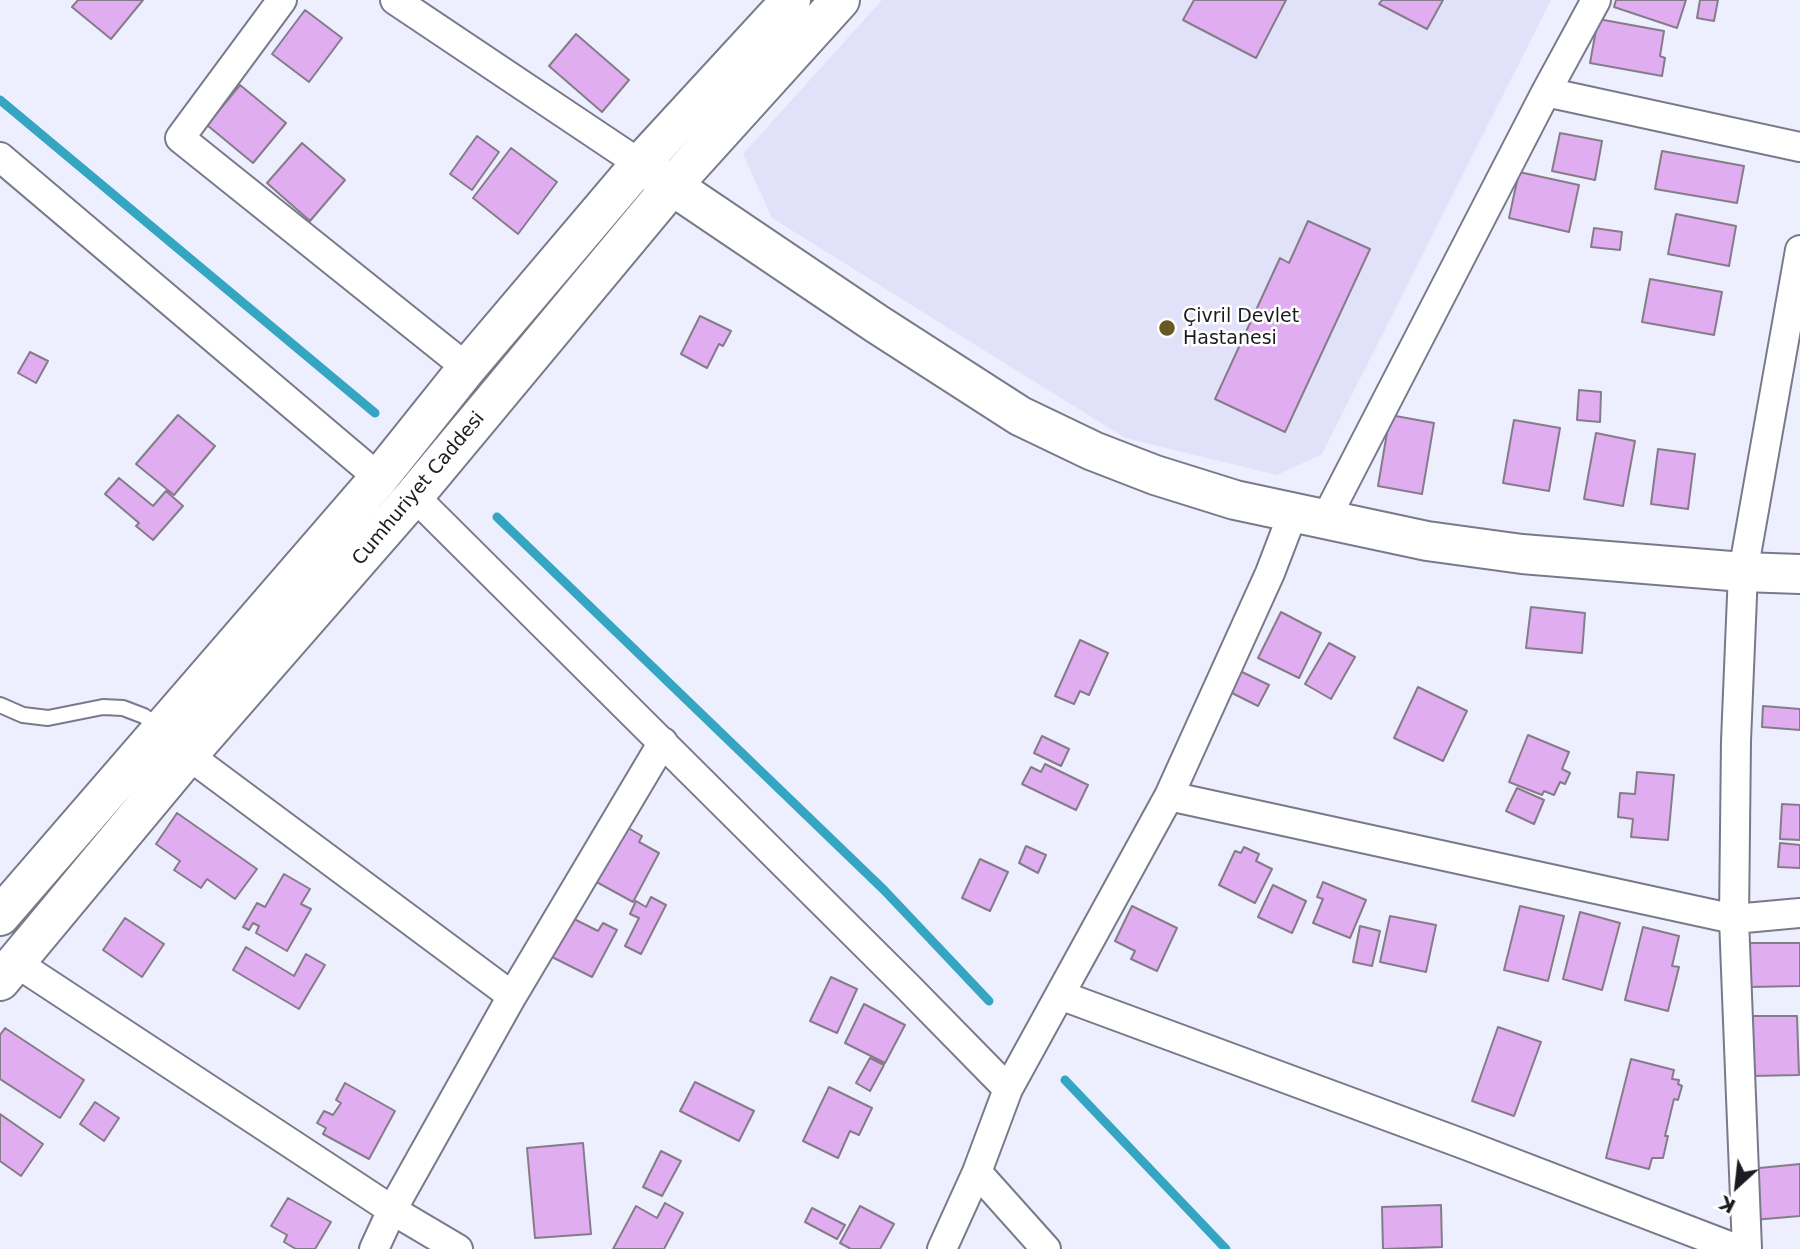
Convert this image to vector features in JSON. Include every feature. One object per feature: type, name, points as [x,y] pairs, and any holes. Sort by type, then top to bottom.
[{"type":"main road","name":"Cumhuriyet Caddesi","points":[[7,972],[175,742],[467,368],[640,164],[791,0]]},
{"type":"main road","name":"Cumhuriyet Caddesi","points":[[0,916],[175,742],[414,496],[671,187],[841,0]]},
{"type":"main road","points":[[640,164],[1020,416],[1093,451],[1155,475],[1235,500],[1427,541],[1522,554],[1800,574]]},
{"type":"street","points":[[282,0],[180,138],[467,368]]},
{"type":"street","points":[[942,1249],[977,1172],[1008,1089],[1169,796],[1269,573],[1309,516],[1596,0]]},
{"type":"street","points":[[401,1],[640,164]]},
{"type":"street","points":[[1546,92],[1800,147]]},
{"type":"street","points":[[0,157],[379,478]]},
{"type":"street","points":[[1747,1249],[1734,919],[1736,741],[1743,572],[1800,250]]},
{"type":"street","points":[[414,496],[1008,1089]]},
{"type":"street","points":[[175,742],[512,996]]},
{"type":"street","points":[[374,1249],[392,1210],[512,996],[663,742]]},
{"type":"street","points":[[1169,796],[1734,919],[1800,913]]},
{"type":"street","points":[[7,972],[458,1249]]},
{"type":"street","points":[[1059,995],[1466,1145],[1737,1249]]},
{"type":"street","points":[[977,1172],[1046,1249]]},
{"type":"lane","points":[[0,705],[23,715],[47,718],[103,707],[122,708],[144,716],[175,742]]},
{"type":"shaded area","name":"Çivril Devlet Hastanesi","points":[[882,0],[1551,0],[1322,454],[1277,475],[1125,438],[772,218],[743,154]]},
{"type":"building","points":[[78,0],[143,0],[111,39],[72,7]]},
{"type":"building","points":[[1194,0],[1286,0],[1256,58],[1183,20]]},
{"type":"building","points":[[1382,0],[1443,0],[1427,29],[1379,4]]},
{"type":"building","points":[[1616,0],[1686,0],[1677,28],[1614,7]]},
{"type":"building","points":[[1700,0],[1718,0],[1714,21],[1697,18]]},
{"type":"building","points":[[305,10],[342,38],[309,82],[272,54]]},
{"type":"building","points":[[1598,19],[1664,31],[1660,56],[1665,58],[1662,76],[1590,63]]},
{"type":"building","points":[[576,34],[629,80],[602,112],[549,66]]},
{"type":"building","points":[[240,85],[286,123],[253,163],[207,125]]},
{"type":"building","points":[[1560,133],[1602,141],[1595,180],[1552,171]]},
{"type":"building","points":[[477,136],[499,152],[472,190],[450,174]]},
{"type":"building","points":[[302,143],[345,180],[310,221],[267,183]]},
{"type":"building","points":[[511,148],[557,182],[518,234],[473,198]]},
{"type":"building","points":[[1662,151],[1744,166],[1737,203],[1655,189]]},
{"type":"building","points":[[1519,172],[1579,185],[1569,232],[1509,218]]},
{"type":"building","points":[[1676,214],[1736,226],[1729,266],[1668,254]]},
{"type":"building","points":[[1308,221],[1370,249],[1285,432],[1215,399],[1280,258],[1289,263]]},
{"type":"building","points":[[1594,228],[1622,232],[1620,250],[1591,247]]},
{"type":"building","points":[[1650,279],[1722,292],[1714,335],[1642,322]]},
{"type":"building","points":[[700,316],[731,331],[723,346],[719,344],[707,368],[681,354]]},
{"type":"building","points":[[30,352],[48,361],[36,383],[18,373]]},
{"type":"building","points":[[1579,390],[1601,392],[1600,422],[1577,420]]},
{"type":"building","points":[[178,415],[215,446],[174,495],[136,464]]},
{"type":"building","points":[[1390,415],[1434,423],[1422,494],[1378,486]]},
{"type":"building","points":[[1514,420],[1560,428],[1549,491],[1503,483]]},
{"type":"building","points":[[1596,433],[1635,441],[1623,506],[1584,499]]},
{"type":"building","points":[[1658,449],[1695,454],[1688,509],[1651,504]]},
{"type":"building","points":[[119,478],[153,506],[166,491],[183,506],[153,540],[136,526],[139,523],[105,494]]},
{"type":"building","points":[[1531,607],[1585,613],[1582,653],[1526,648]]},
{"type":"building","points":[[1281,612],[1321,633],[1299,678],[1258,658]]},
{"type":"building","points":[[1080,640],[1108,653],[1089,695],[1080,691],[1074,704],[1055,696]]},
{"type":"building","points":[[1329,643],[1355,657],[1331,699],[1305,684]]},
{"type":"building","points":[[1238,670],[1269,685],[1258,706],[1228,691]]},
{"type":"building","points":[[1418,687],[1467,711],[1443,761],[1394,738]]},
{"type":"building","points":[[1763,706],[1800,709],[1800,730],[1762,727]]},
{"type":"building","points":[[1528,735],[1569,752],[1562,769],[1570,773],[1565,784],[1560,782],[1554,795],[1544,791],[1542,795],[1509,782]]},
{"type":"building","points":[[1042,736],[1069,749],[1061,766],[1034,753]]},
{"type":"building","points":[[1045,764],[1088,785],[1076,810],[1022,784],[1031,767],[1041,772]]},
{"type":"building","points":[[1637,772],[1674,775],[1668,840],[1631,837],[1633,819],[1618,817],[1620,793],[1635,794]]},
{"type":"building","points":[[1517,788],[1544,800],[1534,824],[1506,811]]},
{"type":"building","points":[[1782,804],[1800,805],[1800,840],[1780,839]]},
{"type":"building","points":[[177,813],[257,869],[235,899],[207,879],[201,888],[174,870],[180,861],[156,844]]},
{"type":"building","points":[[623,825],[642,836],[639,842],[659,853],[633,902],[593,880]]},
{"type":"building","points":[[1780,843],[1800,845],[1800,868],[1778,867]]},
{"type":"building","points":[[1026,846],[1046,855],[1038,873],[1019,863]]},
{"type":"building","points":[[1244,847],[1259,854],[1256,861],[1272,869],[1255,903],[1219,885],[1235,851],[1241,853]]},
{"type":"building","points":[[980,859],[1008,872],[990,911],[962,898]]},
{"type":"building","points":[[284,874],[310,889],[301,904],[311,909],[287,951],[256,933],[259,926],[253,923],[249,930],[243,927],[257,903],[265,907]]},
{"type":"building","points":[[1323,882],[1366,900],[1350,938],[1313,923],[1323,899],[1317,897]]},
{"type":"building","points":[[1273,885],[1306,901],[1292,933],[1258,917]]},
{"type":"building","points":[[651,897],[666,905],[641,954],[625,946],[639,918],[630,914],[636,901],[646,907]]},
{"type":"building","points":[[1132,906],[1177,928],[1157,971],[1131,959],[1135,951],[1115,941]]},
{"type":"building","points":[[1520,906],[1564,916],[1548,981],[1504,970]]},
{"type":"building","points":[[1580,912],[1620,923],[1602,990],[1563,979]]},
{"type":"building","points":[[566,915],[598,931],[603,923],[617,930],[592,977],[546,954]]},
{"type":"building","points":[[1390,916],[1436,925],[1426,972],[1380,962]]},
{"type":"building","points":[[125,918],[164,944],[142,977],[103,950]]},
{"type":"building","points":[[1360,926],[1380,931],[1372,966],[1353,962]]},
{"type":"building","points":[[1643,927],[1679,936],[1672,966],[1679,967],[1668,1011],[1625,1000]]},
{"type":"building","points":[[1749,943],[1800,943],[1800,986],[1749,987]]},
{"type":"building","points":[[246,947],[294,976],[306,954],[325,965],[299,1009],[233,970]]},
{"type":"building","points":[[831,977],[857,989],[837,1033],[810,1021]]},
{"type":"building","points":[[864,1004],[905,1025],[885,1063],[845,1043]]},
{"type":"building","points":[[1750,1016],[1797,1016],[1799,1075],[1751,1076]]},
{"type":"building","points":[[1498,1027],[1541,1042],[1514,1116],[1472,1101]]},
{"type":"building","points":[[5,1028],[84,1080],[60,1118],[0,1079],[0,1035]]},
{"type":"building","points":[[870,1058],[884,1065],[870,1091],[856,1083]]},
{"type":"building","points":[[1631,1059],[1674,1070],[1672,1079],[1679,1080],[1678,1084],[1682,1086],[1678,1100],[1674,1099],[1663,1158],[1652,1158],[1649,1169],[1606,1158]]},
{"type":"building","points":[[695,1082],[754,1111],[739,1141],[680,1111]]},
{"type":"building","points":[[345,1083],[395,1111],[369,1159],[323,1134],[326,1128],[317,1123],[324,1111],[333,1115],[341,1103],[336,1100]]},
{"type":"building","points":[[829,1087],[872,1108],[859,1135],[850,1131],[838,1158],[803,1141]]},
{"type":"building","points":[[95,1102],[119,1118],[104,1141],[80,1124]]},
{"type":"building","points":[[0,1114],[43,1144],[21,1176],[0,1161]]},
{"type":"building","points":[[583,1143],[591,1234],[535,1238],[527,1148]]},
{"type":"building","points":[[661,1151],[681,1161],[662,1196],[643,1187]]},
{"type":"building","points":[[1800,1164],[1800,1216],[1753,1220],[1749,1169]]},
{"type":"building","points":[[288,1198],[331,1222],[315,1249],[296,1249],[284,1242],[287,1235],[271,1226]]},
{"type":"building","points":[[665,1203],[683,1213],[664,1249],[613,1249],[636,1206],[657,1218]]},
{"type":"building","points":[[1441,1205],[1442,1247],[1383,1249],[1382,1207]]},
{"type":"building","points":[[860,1206],[894,1224],[880,1249],[851,1249],[840,1243]]},
{"type":"building","points":[[812,1208],[845,1225],[837,1239],[805,1222]]},
{"type":"waterway","points":[[0,100],[375,413]]},
{"type":"waterway","points":[[497,517],[884,890],[989,1001]]},
{"type":"waterway","points":[[1065,1080],[1226,1249]]},
{"type":"place","name":"Çivril Devlet Hastanesi","points":[[1167,328]]}]
